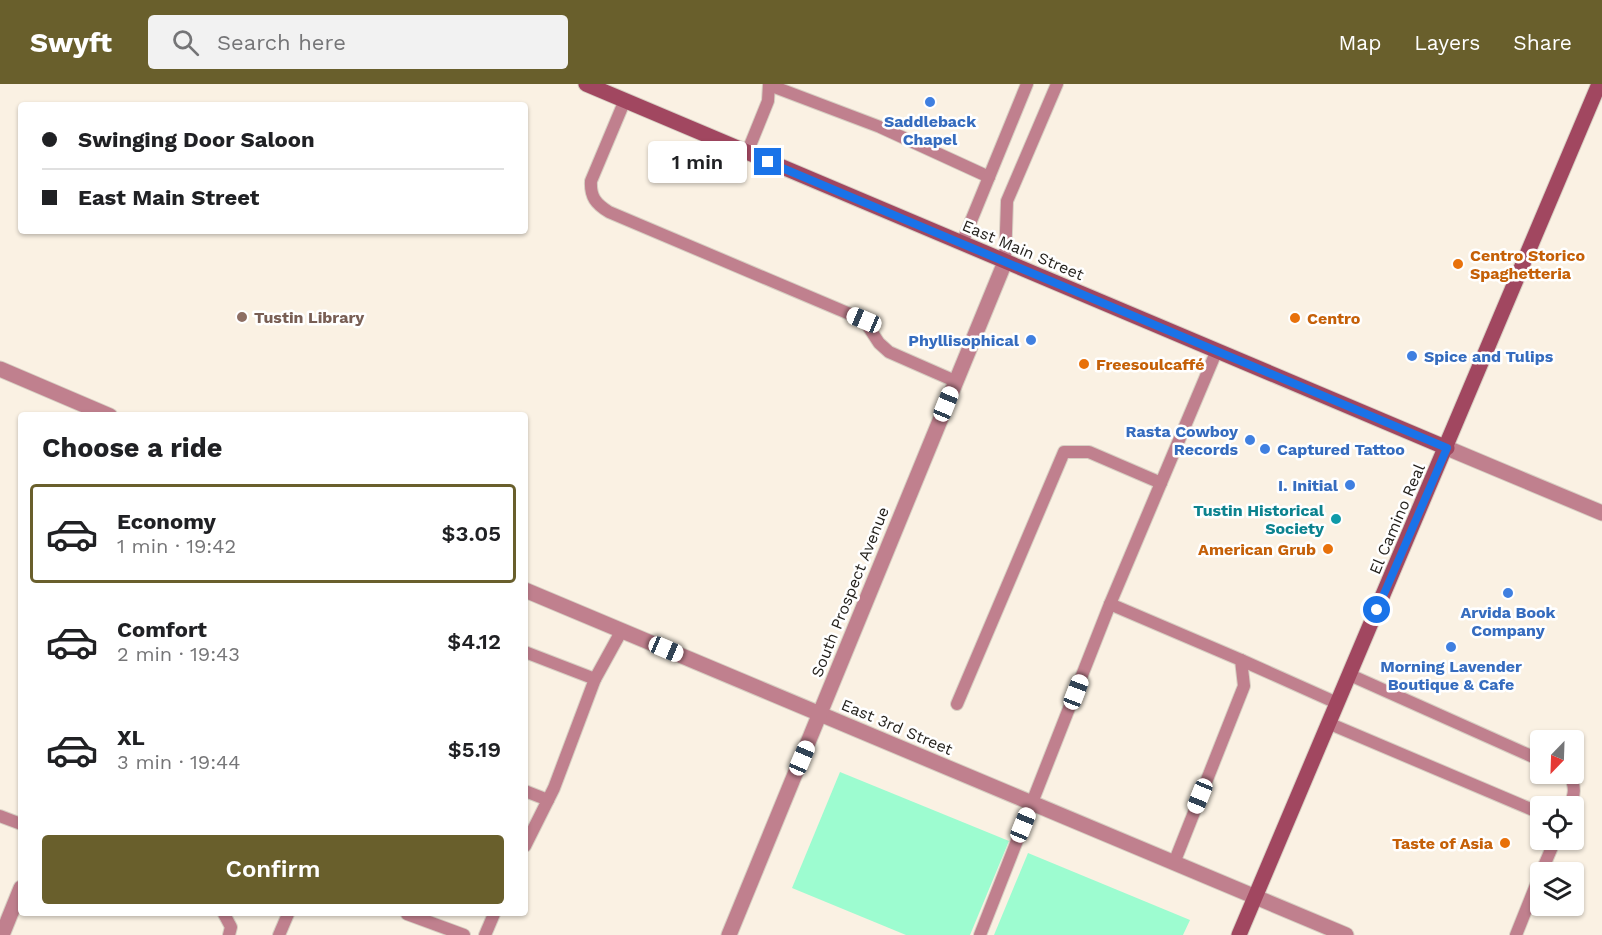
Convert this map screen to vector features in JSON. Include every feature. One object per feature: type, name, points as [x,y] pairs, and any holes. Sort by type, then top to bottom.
[{"type":"main road","name":"East Main Street","points":[[586,84],[1447,448]]},
{"type":"main road","name":"El Camino Real","points":[[1239,935],[1447,448],[1599,84]]},
{"type":"street","name":"South Prospect Avenue","points":[[729,935],[1005,261]]},
{"type":"street","points":[[0,369],[101,412]]},
{"type":"street","points":[[1447,448],[1602,513]]},
{"type":"street","name":"East 3rd Street","points":[[528,591],[1346,935]]},
{"type":"street","points":[[2,935],[18,895]]},
{"type":"lane","points":[[747,153],[768,101],[769,84],[880,127],[989,177]]},
{"type":"lane","points":[[962,243],[1027,84]]},
{"type":"lane","points":[[1005,261],[1008,201],[1057,84]]},
{"type":"lane","points":[[625,100],[591,181],[590,194],[597,204],[609,213],[864,320],[879,343],[889,352],[956,381]]},
{"type":"lane","points":[[980,935],[1110,604],[1216,350]]},
{"type":"lane","points":[[957,704],[1064,452],[1089,452],[1161,483]]},
{"type":"lane","points":[[1110,604],[1337,703]]},
{"type":"lane","points":[[528,840],[548,800],[595,679],[622,630]]},
{"type":"lane","points":[[528,653],[595,679]]},
{"type":"lane","points":[[1174,862],[1244,686],[1240,660]]},
{"type":"lane","points":[[1350,675],[1530,756]]},
{"type":"lane","points":[[1328,723],[1530,809]]},
{"type":"lane","points":[[528,792],[548,800]]},
{"type":"lane","points":[[0,816],[18,823]]},
{"type":"lane","points":[[1516,935],[1530,901]]},
{"type":"lane","points":[[225,916],[231,927],[229,935]]},
{"type":"lane","points":[[279,935],[287,916]]},
{"type":"lane","points":[[412,916],[464,935]]},
{"type":"lane","points":[[485,935],[493,916]]},
{"type":"green space","points":[[840,772],[1009,841],[970,935],[906,935],[792,888]]},
{"type":"green space","points":[[1028,853],[1190,920],[1183,935],[994,935]]},
{"type":"place","name":"Saddleback Chapel","points":[[930,102]]},
{"type":"place","name":"Centro Storico Spaghetteria","points":[[1458,264]]},
{"type":"place","name":"Tustin Library","points":[[242,317]]},
{"type":"place","name":"Centro","points":[[1295,318]]},
{"type":"place","name":"Phyllisophical","points":[[1031,340]]},
{"type":"place","name":"Spice and Tulips","points":[[1412,356]]},
{"type":"place","name":"Freesoulcaffé","points":[[1084,364]]},
{"type":"place","name":"Rasta Cowboy Records","points":[[1250,440]]},
{"type":"place","name":"Captured Tattoo","points":[[1265,449]]},
{"type":"place","name":"I. Initial","points":[[1350,485]]},
{"type":"place","name":"Tustin Historical Society","points":[[1336,519]]},
{"type":"place","name":"American Grub","points":[[1328,549]]},
{"type":"place","name":"Arvida Book Company","points":[[1508,593]]},
{"type":"place","name":"Morning Lavender Boutique & Cafe","points":[[1451,647]]},
{"type":"place","name":"Taste of Asia","points":[[1505,843]]},
{"type":"route","points":[[768,162],[1447,448],[1377,610]]}]
